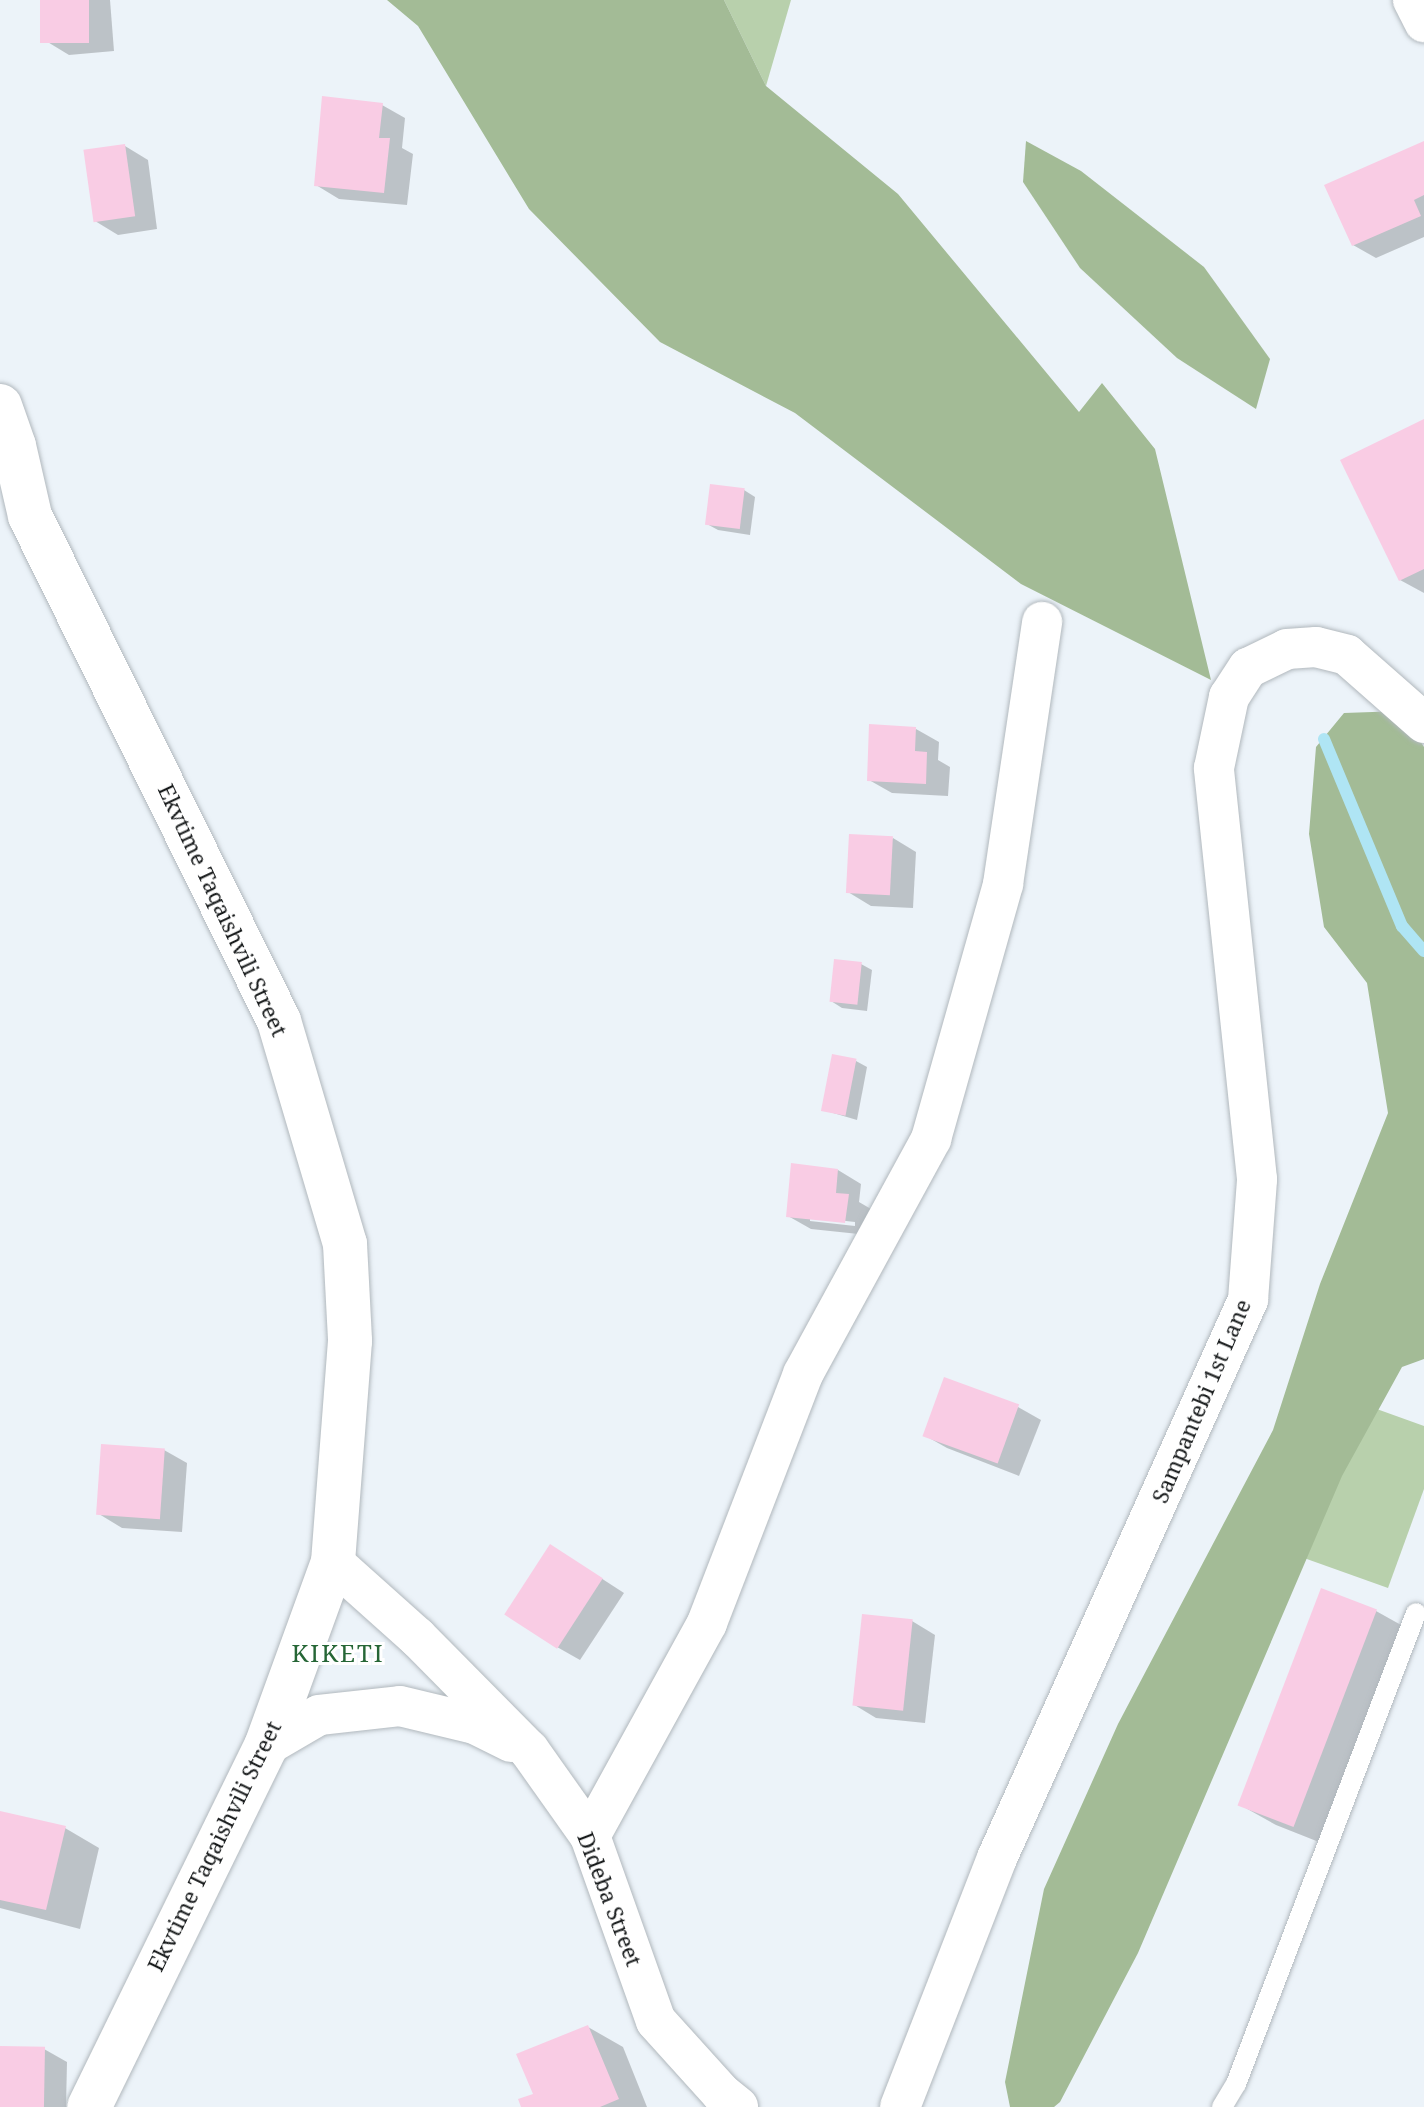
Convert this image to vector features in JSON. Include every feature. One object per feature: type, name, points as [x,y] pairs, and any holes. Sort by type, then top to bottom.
[{"type":"street","points":[[1413,0],[1424,22]]},
{"type":"street","name":"Ekvtime Taqaishvili Street","points":[[0,406],[7,448],[30,516],[279,1021],[345,1244],[350,1341],[333,1562],[266,1746],[89,2107]]},
{"type":"street","points":[[590,1836],[707,1623],[803,1374],[931,1139],[1003,884],[1042,622]]},
{"type":"street","name":"Sampantebi 1st Lane","points":[[900,2107],[997,1858],[1248,1300],[1257,1179],[1214,768],[1229,697],[1248,668],[1287,649],[1316,647],[1347,655],[1424,723]]},
{"type":"street","name":"Dideba Street","points":[[333,1562],[417,1637],[529,1750],[590,1836],[656,2021],[721,2093],[738,2107]]},
{"type":"street","points":[[266,1746],[319,1715],[400,1706],[475,1724],[529,1750]]},
{"type":"lane","points":[[1222,2107],[1236,2084],[1416,1613]]},
{"type":"green space","points":[[387,0],[724,0],[766,86],[898,194],[1079,412],[1102,383],[1155,449],[1211,680],[1021,584],[795,413],[660,342],[529,209],[418,26]]},
{"type":"green space","points":[[724,0],[791,0],[766,86]]},
{"type":"green space","points":[[1026,141],[1081,171],[1204,267],[1270,359],[1256,409],[1177,358],[1080,268],[1023,182]]},
{"type":"green space","points":[[1401,711],[1424,747],[1424,1359],[1402,1367],[1342,1476],[1138,1953],[1060,2102],[1054,2107],[1010,2107],[1005,2082],[1044,1889],[1118,1724],[1273,1430],[1320,1284],[1388,1113],[1367,983],[1324,927],[1309,834],[1316,747],[1344,713]]},
{"type":"green space","points":[[1360,1403],[1424,1426],[1424,1489],[1388,1588],[1304,1558]]},
{"type":"building","points":[[40,0],[89,0],[89,43],[40,43]]},
{"type":"building","points":[[322,96],[383,103],[379,138],[390,138],[384,193],[314,186]]},
{"type":"building","points":[[1424,141],[1424,195],[1414,200],[1421,216],[1352,246],[1324,185]]},
{"type":"building","points":[[125,144],[135,216],[94,222],[83,150]]},
{"type":"building","points":[[1424,419],[1424,569],[1399,581],[1340,460]]},
{"type":"building","points":[[710,484],[745,488],[740,529],[705,525]]},
{"type":"building","points":[[869,724],[916,727],[915,751],[927,752],[926,784],[867,781]]},
{"type":"building","points":[[849,834],[893,836],[890,895],[846,893]]},
{"type":"building","points":[[834,959],[862,962],[857,1005],[830,1002]]},
{"type":"building","points":[[832,1054],[857,1059],[845,1116],[821,1111]]},
{"type":"building","points":[[791,1163],[838,1169],[836,1193],[849,1194],[845,1223],[786,1217]]},
{"type":"building","points":[[944,1377],[1019,1404],[998,1464],[922,1436]]},
{"type":"building","points":[[101,1444],[165,1448],[160,1519],[96,1515]]},
{"type":"building","points":[[550,1544],[603,1578],[557,1649],[504,1614]]},
{"type":"building","points":[[1321,1588],[1377,1610],[1294,1827],[1238,1806]]},
{"type":"building","points":[[862,1614],[913,1619],[903,1711],[852,1705]]},
{"type":"building","points":[[0,1811],[66,1826],[46,1910],[0,1900]]},
{"type":"building","points":[[588,2025],[619,2099],[600,2107],[521,2107],[518,2099],[533,2094],[516,2054]]},
{"type":"building","points":[[0,2046],[45,2047],[44,2107],[0,2107]]},
{"type":"waterway","points":[[1324,739],[1402,926],[1424,951]]},
{"type":"district","name":"KIKETI","points":[[338,1653]]}]
